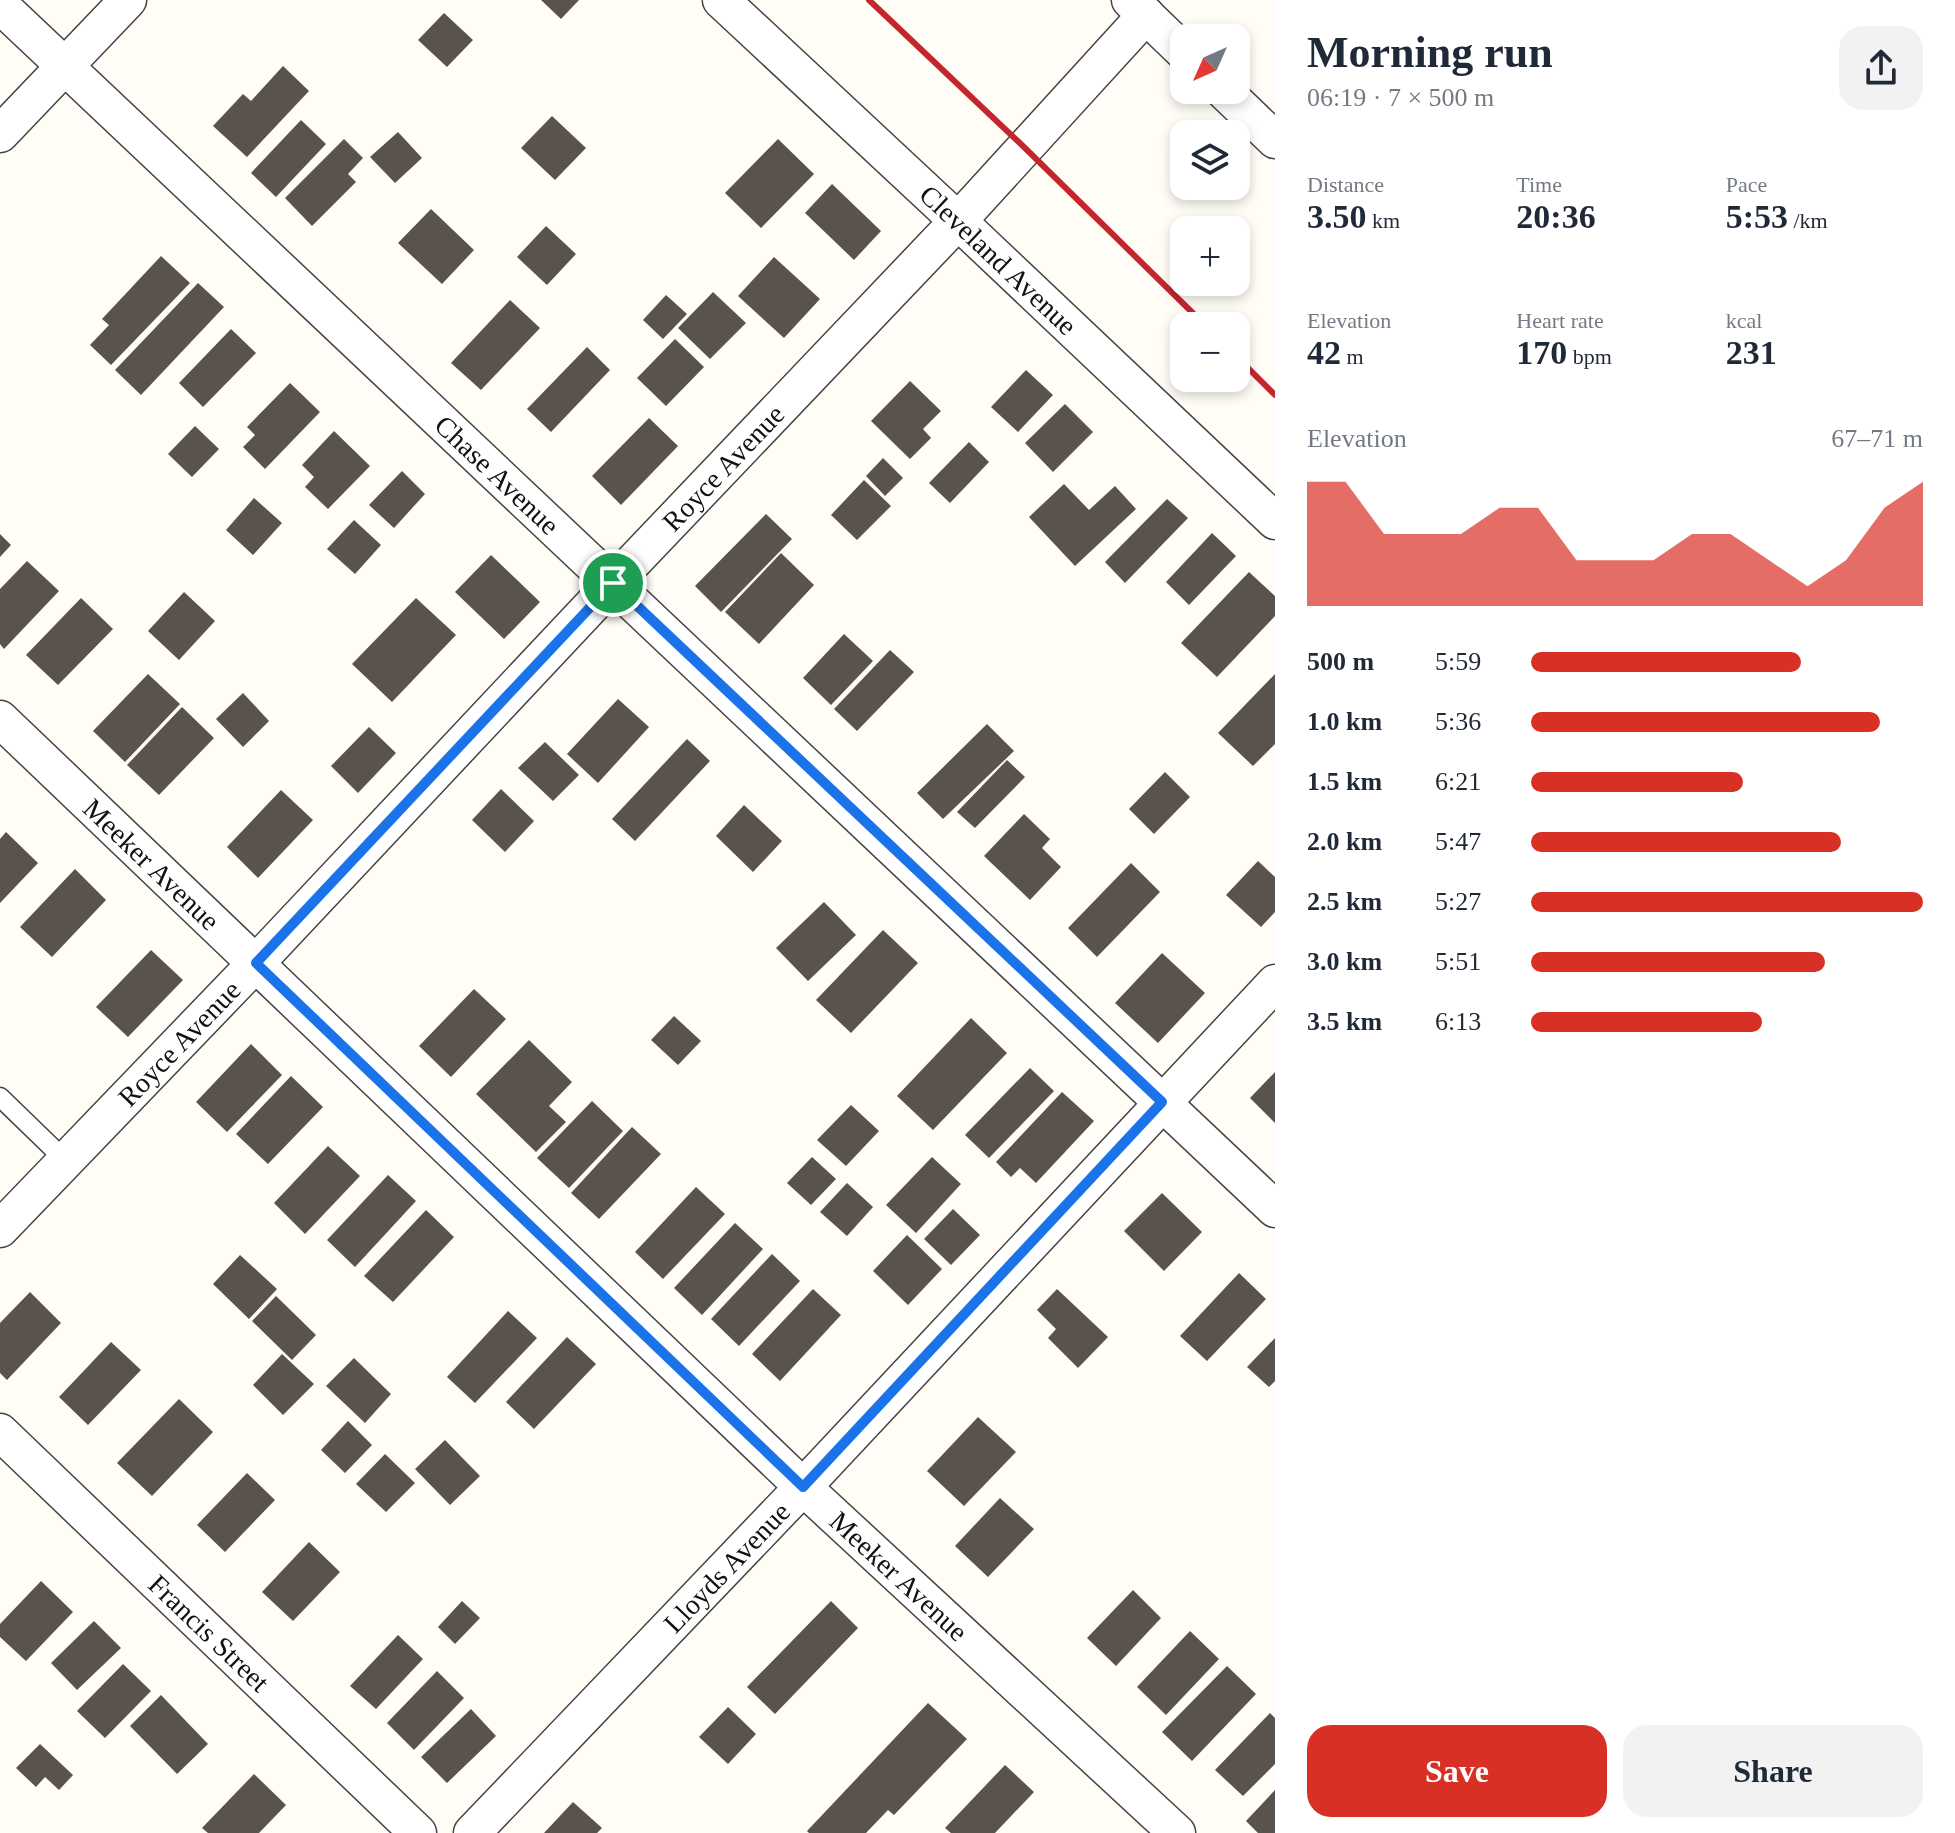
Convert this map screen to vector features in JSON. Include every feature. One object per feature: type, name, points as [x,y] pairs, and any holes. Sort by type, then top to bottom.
[{"type":"street","points":[[0,134],[128,0]]},
{"type":"street","name":"Cleveland Avenue","points":[[721,0],[1275,521]]},
{"type":"street","name":"Chase Avenue","points":[[0,5],[1275,1209]]},
{"type":"street","points":[[1138,8],[1170,39]]},
{"type":"street","name":"Royce Avenue","points":[[0,1229],[958,221],[1138,8]]},
{"type":"street","points":[[1238,104],[1275,140]]},
{"type":"street","name":"Meeker Avenue","points":[[0,719],[803,1487],[1177,1833]]},
{"type":"street","name":"Lloyds Avenue","points":[[472,1833],[803,1487],[1275,983]]},
{"type":"street","name":"Francis Street","points":[[0,1432],[418,1833]]},
{"type":"lane","points":[[0,1097],[66,1161]]},
{"type":"building","points":[[541,0],[579,0],[561,19]]},
{"type":"building","points":[[444,13],[473,40],[447,67],[418,40]]},
{"type":"building","points":[[283,66],[309,91],[247,157],[213,126],[243,94],[251,101]]},
{"type":"building","points":[[552,116],[586,148],[555,180],[521,148]]},
{"type":"building","points":[[301,120],[326,144],[276,197],[251,173]]},
{"type":"building","points":[[398,132],[422,158],[395,183],[370,157]]},
{"type":"building","points":[[344,139],[363,158],[348,174],[356,182],[312,226],[285,198]]},
{"type":"building","points":[[778,139],[814,174],[761,228],[725,193]]},
{"type":"building","points":[[832,184],[881,231],[854,260],[805,213]]},
{"type":"building","points":[[431,209],[474,250],[442,284],[398,243]]},
{"type":"building","points":[[546,226],[576,254],[547,285],[517,257]]},
{"type":"building","points":[[161,256],[190,283],[111,365],[90,345],[109,325],[102,319]]},
{"type":"building","points":[[774,257],[820,299],[784,338],[738,296]]},
{"type":"building","points":[[198,283],[224,307],[141,395],[115,370]]},
{"type":"building","points":[[713,292],[746,323],[710,359],[678,328]]},
{"type":"building","points":[[666,295],[687,314],[663,339],[643,320]]},
{"type":"building","points":[[510,300],[540,328],[481,390],[451,363]]},
{"type":"building","points":[[231,329],[256,353],[203,407],[179,383]]},
{"type":"building","points":[[675,339],[704,367],[666,406],[637,378]]},
{"type":"building","points":[[587,347],[610,370],[551,432],[527,409]]},
{"type":"building","points":[[1026,370],[1053,395],[1018,432],[991,407]]},
{"type":"building","points":[[910,381],[941,411],[923,429],[931,438],[910,459],[871,421]]},
{"type":"building","points":[[290,383],[320,412],[265,469],[243,447],[255,435],[247,427]]},
{"type":"building","points":[[1065,404],[1093,432],[1053,472],[1025,443]]},
{"type":"building","points":[[649,418],[678,446],[621,505],[592,476]]},
{"type":"building","points":[[195,426],[219,449],[192,477],[168,454]]},
{"type":"building","points":[[334,431],[370,466],[328,509],[305,487],[314,477],[302,465]]},
{"type":"building","points":[[969,442],[989,462],[950,503],[929,483]]},
{"type":"building","points":[[883,458],[903,478],[885,496],[866,476]]},
{"type":"building","points":[[402,471],[425,494],[394,528],[369,505]]},
{"type":"building","points":[[864,480],[891,506],[857,540],[831,515]]},
{"type":"building","points":[[1064,484],[1089,510],[1115,486],[1136,509],[1075,566],[1029,517]]},
{"type":"building","points":[[254,498],[282,523],[253,555],[226,530]]},
{"type":"building","points":[[1167,499],[1188,518],[1125,583],[1105,562]]},
{"type":"building","points":[[766,514],[792,539],[721,612],[695,586]]},
{"type":"building","points":[[354,520],[381,545],[355,574],[327,549]]},
{"type":"building","points":[[1212,533],[1236,556],[1189,605],[1166,582]]},
{"type":"building","points":[[0,534],[11,545],[0,557]]},
{"type":"building","points":[[781,553],[814,585],[759,644],[725,612]]},
{"type":"building","points":[[491,555],[540,602],[504,639],[455,592]]},
{"type":"building","points":[[27,561],[59,591],[4,649],[0,644],[0,589]]},
{"type":"building","points":[[1249,572],[1275,596],[1275,616],[1217,677],[1181,643]]},
{"type":"building","points":[[184,592],[215,621],[179,660],[148,631]]},
{"type":"building","points":[[81,598],[113,629],[58,685],[26,655]]},
{"type":"building","points":[[416,598],[456,635],[392,702],[352,664]]},
{"type":"building","points":[[844,634],[873,661],[831,705],[803,678]]},
{"type":"building","points":[[890,650],[914,672],[857,731],[834,709]]},
{"type":"building","points":[[148,674],[180,704],[125,762],[93,731]]},
{"type":"building","points":[[1275,674],[1275,744],[1253,766],[1218,733]]},
{"type":"building","points":[[243,693],[269,721],[243,747],[216,719]]},
{"type":"building","points":[[618,699],[649,727],[598,783],[567,754]]},
{"type":"building","points":[[182,707],[214,738],[159,795],[127,765]]},
{"type":"building","points":[[987,724],[1014,751],[943,819],[917,793]]},
{"type":"building","points":[[369,727],[396,753],[358,793],[331,766]]},
{"type":"building","points":[[687,739],[710,761],[635,841],[612,819]]},
{"type":"building","points":[[545,742],[579,775],[553,801],[518,768]]},
{"type":"building","points":[[1007,760],[1025,777],[975,828],[957,812]]},
{"type":"building","points":[[1165,772],[1190,797],[1154,834],[1129,809]]},
{"type":"building","points":[[501,789],[534,821],[505,852],[472,820]]},
{"type":"building","points":[[281,790],[313,820],[258,878],[227,847]]},
{"type":"building","points":[[744,805],[782,841],[753,872],[716,836]]},
{"type":"building","points":[[1024,814],[1050,839],[1042,848],[1061,867],[1030,900],[984,856]]},
{"type":"building","points":[[6,832],[38,863],[0,903],[0,839]]},
{"type":"building","points":[[1258,861],[1275,877],[1275,912],[1261,927],[1226,895]]},
{"type":"building","points":[[1131,863],[1160,892],[1097,957],[1068,928]]},
{"type":"building","points":[[75,869],[106,900],[52,957],[20,927]]},
{"type":"building","points":[[824,902],[856,935],[808,981],[776,948]]},
{"type":"building","points":[[883,930],[918,963],[851,1033],[816,1000]]},
{"type":"building","points":[[151,950],[183,980],[128,1037],[96,1007]]},
{"type":"building","points":[[1162,953],[1205,993],[1158,1043],[1115,1003]]},
{"type":"building","points":[[474,989],[506,1019],[451,1077],[419,1046]]},
{"type":"building","points":[[674,1016],[701,1041],[678,1065],[651,1040]]},
{"type":"building","points":[[971,1018],[1007,1053],[933,1130],[897,1096]]},
{"type":"building","points":[[529,1040],[572,1082],[549,1106],[566,1122],[536,1152],[476,1094]]},
{"type":"building","points":[[251,1044],[282,1075],[227,1132],[196,1102]]},
{"type":"building","points":[[1030,1068],[1054,1091],[989,1158],[965,1135]]},
{"type":"building","points":[[1275,1072],[1275,1123],[1250,1098]]},
{"type":"building","points":[[291,1076],[323,1107],[268,1164],[236,1134]]},
{"type":"building","points":[[1062,1092],[1094,1121],[1036,1183],[1020,1168],[1011,1177],[996,1162]]},
{"type":"building","points":[[592,1101],[623,1131],[569,1188],[537,1158]]},
{"type":"building","points":[[851,1105],[879,1131],[846,1166],[817,1140]]},
{"type":"building","points":[[632,1127],[661,1154],[599,1219],[571,1193]]},
{"type":"building","points":[[328,1146],[360,1176],[305,1234],[274,1203]]},
{"type":"building","points":[[812,1157],[836,1179],[811,1205],[787,1183]]},
{"type":"building","points":[[932,1157],[961,1184],[916,1233],[886,1205]]},
{"type":"building","points":[[388,1175],[416,1201],[355,1267],[327,1240]]},
{"type":"building","points":[[847,1183],[873,1207],[847,1236],[820,1212]]},
{"type":"building","points":[[696,1187],[725,1214],[663,1279],[635,1252]]},
{"type":"building","points":[[1162,1193],[1202,1232],[1164,1271],[1124,1231]]},
{"type":"building","points":[[953,1209],[980,1235],[951,1265],[924,1239]]},
{"type":"building","points":[[426,1210],[454,1237],[393,1302],[364,1276]]},
{"type":"building","points":[[735,1223],[763,1249],[702,1315],[674,1288]]},
{"type":"building","points":[[907,1235],[942,1269],[908,1305],[873,1271]]},
{"type":"building","points":[[772,1254],[800,1281],[739,1346],[711,1319]]},
{"type":"building","points":[[240,1255],[277,1289],[249,1319],[213,1284]]},
{"type":"building","points":[[1239,1273],[1266,1299],[1207,1361],[1180,1336]]},
{"type":"building","points":[[813,1289],[841,1315],[780,1381],[752,1354]]},
{"type":"building","points":[[1057,1289],[1108,1337],[1078,1368],[1048,1338],[1056,1329],[1037,1310]]},
{"type":"building","points":[[30,1292],[61,1323],[7,1380],[0,1373],[0,1323]]},
{"type":"building","points":[[276,1296],[316,1335],[292,1360],[252,1321]]},
{"type":"building","points":[[508,1311],[537,1338],[475,1403],[447,1377]]},
{"type":"building","points":[[567,1337],[596,1364],[534,1429],[506,1402]]},
{"type":"building","points":[[1275,1338],[1275,1381],[1269,1387],[1247,1367]]},
{"type":"building","points":[[111,1342],[141,1370],[88,1425],[59,1397]]},
{"type":"building","points":[[282,1354],[314,1384],[283,1415],[253,1385]]},
{"type":"building","points":[[354,1358],[391,1394],[365,1423],[326,1386]]},
{"type":"building","points":[[179,1399],[213,1432],[152,1496],[117,1463]]},
{"type":"building","points":[[978,1417],[1016,1452],[964,1506],[927,1471]]},
{"type":"building","points":[[348,1421],[372,1445],[345,1473],[321,1450]]},
{"type":"building","points":[[445,1440],[480,1476],[450,1505],[415,1469]]},
{"type":"building","points":[[385,1454],[415,1483],[386,1512],[356,1484]]},
{"type":"building","points":[[247,1473],[275,1500],[225,1552],[197,1525]]},
{"type":"building","points":[[1000,1498],[1034,1529],[988,1577],[955,1546]]},
{"type":"building","points":[[309,1542],[340,1572],[293,1621],[262,1592]]},
{"type":"building","points":[[41,1581],[73,1612],[26,1661],[0,1637],[0,1624]]},
{"type":"building","points":[[1133,1590],[1161,1618],[1116,1666],[1087,1638]]},
{"type":"building","points":[[462,1601],[480,1618],[455,1644],[438,1627]]},
{"type":"building","points":[[831,1601],[858,1628],[775,1714],[747,1687]]},
{"type":"building","points":[[94,1621],[121,1648],[77,1690],[51,1663]]},
{"type":"building","points":[[1190,1631],[1219,1659],[1166,1715],[1137,1687]]},
{"type":"building","points":[[398,1635],[423,1659],[376,1709],[350,1686]]},
{"type":"building","points":[[123,1664],[151,1691],[105,1738],[77,1711]]},
{"type":"building","points":[[1227,1666],[1256,1694],[1192,1761],[1162,1732]]},
{"type":"building","points":[[437,1671],[464,1698],[414,1750],[387,1723]]},
{"type":"building","points":[[161,1695],[208,1744],[177,1774],[130,1726]]},
{"type":"building","points":[[928,1703],[967,1739],[894,1815],[888,1810],[866,1833],[809,1833],[807,1831]]},
{"type":"building","points":[[728,1707],[756,1734],[728,1764],[699,1737]]},
{"type":"building","points":[[471,1709],[496,1736],[447,1783],[421,1757]]},
{"type":"building","points":[[1270,1713],[1275,1718],[1275,1764],[1243,1796],[1215,1770]]},
{"type":"building","points":[[40,1744],[73,1775],[59,1790],[45,1777],[36,1787],[16,1768]]},
{"type":"building","points":[[1005,1765],[1034,1792],[995,1833],[951,1833],[945,1828]]},
{"type":"building","points":[[254,1774],[286,1805],[259,1833],[208,1833],[202,1828]]},
{"type":"building","points":[[1275,1790],[1275,1833],[1258,1833],[1246,1821]]},
{"type":"building","points":[[573,1802],[602,1828],[597,1833],[544,1833]]},
{"type":"railway","points":[[869,0],[1192,312]]},
{"type":"railway","points":[[1250,370],[1275,395]]},
{"type":"route","points":[[613,583],[1162,1102],[803,1487],[256,963],[613,583]]}]
